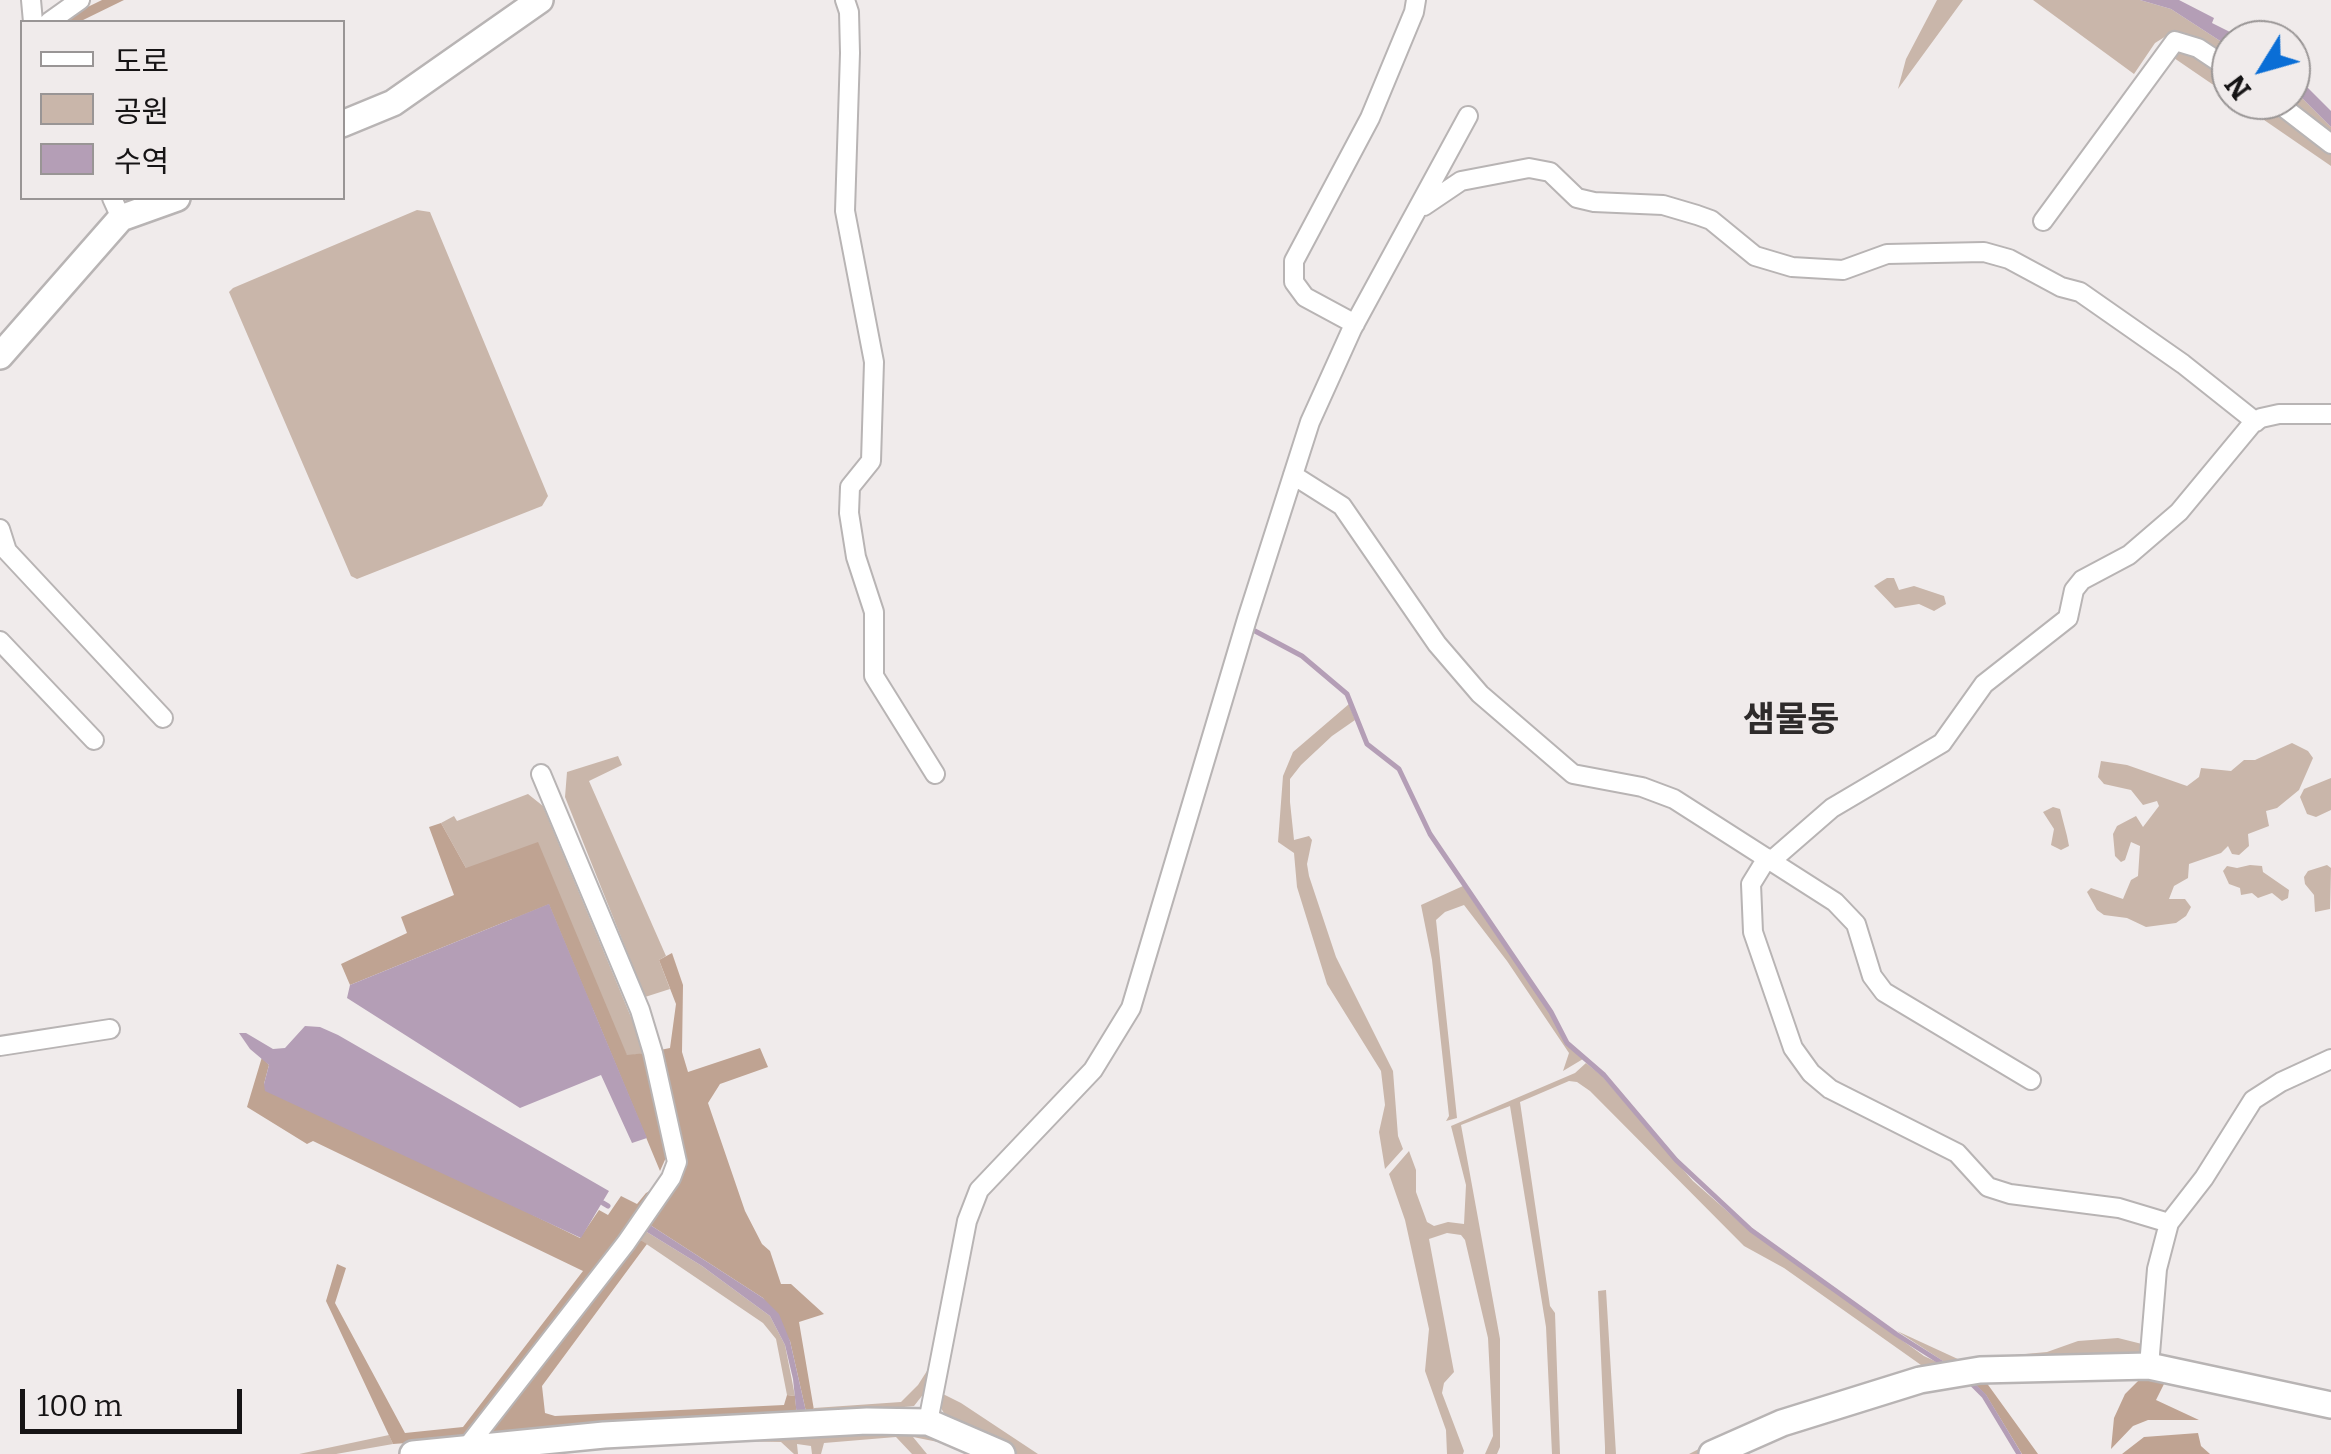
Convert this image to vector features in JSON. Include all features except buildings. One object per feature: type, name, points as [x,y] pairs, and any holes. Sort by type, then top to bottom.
[{"type":"main road","points":[[345,123],[393,103],[540,0]]},
{"type":"main road","points":[[4,344],[117,208],[165,200]]},
{"type":"main road","points":[[1712,1454],[1782,1423],[1920,1380],[1980,1370],[2149,1366],[2331,1405]]},
{"type":"main road","points":[[413,1454],[604,1435],[867,1421],[928,1422],[1002,1454]]},
{"type":"street","points":[[52,20],[80,0]]},
{"type":"street","points":[[845,0],[850,53],[845,210],[874,362],[871,461],[850,487],[849,513],[856,557],[874,612],[874,676],[935,774]]},
{"type":"street","points":[[1355,324],[1305,297],[1294,282],[1294,261],[1370,118],[1416,0]]},
{"type":"street","points":[[2043,221],[2175,41],[2185,41],[2211,57]]},
{"type":"street","points":[[928,1422],[967,1221],[979,1190],[1093,1070],[1131,1008],[1246,619],[1310,422],[1355,324],[1468,116]]},
{"type":"street","points":[[2300,120],[2331,144]]},
{"type":"street","points":[[1416,212],[1462,181],[1528,168],[1550,172],[1576,198],[1663,205],[1711,220],[1755,256],[1792,267],[1843,270],[1887,254],[1984,252],[2009,259],[2061,287],[2080,292],[2183,364],[2256,422]]},
{"type":"street","points":[[2169,1223],[2118,1208],[2037,1198],[1988,1187],[1957,1153],[1830,1089],[1811,1073],[1793,1048],[1753,932],[1751,884],[1769,860],[1832,808],[1942,743],[1984,684],[2068,618],[2074,590],[2082,580],[2129,555],[2179,512],[2256,422],[2279,414],[2331,414]]},
{"type":"street","points":[[1293,475],[1342,506],[1437,644],[1480,694],[1573,774],[1674,799],[1769,860],[1846,912],[1856,924],[1872,976],[1884,992],[2030,1080]]},
{"type":"street","points":[[0,529],[6,551],[163,718]]},
{"type":"street","points":[[0,642],[94,740]]},
{"type":"street","points":[[467,1447],[626,1244],[671,1178],[676,1162],[640,1010],[541,774]]},
{"type":"street","points":[[0,1046],[110,1030]]},
{"type":"street","points":[[2149,1366],[2157,1269],[2169,1223],[2204,1178],[2252,1100],[2331,1059]]},
{"type":"green space","points":[[1937,0],[1963,0],[1898,89],[1906,59]]},
{"type":"green space","points":[[2033,0],[2140,0],[2171,9],[2211,35],[2211,52],[2187,36],[2171,33],[2155,43],[2134,74]]},
{"type":"green space","points":[[2184,46],[2211,63],[2211,83],[2174,58],[2170,53]]},
{"type":"green space","points":[[2311,107],[2331,127],[2331,140],[2306,120],[2311,120]]},
{"type":"green space","points":[[2264,120],[2291,120],[2331,149],[2331,166]]},
{"type":"green space","points":[[417,210],[430,212],[548,496],[542,506],[357,579],[351,576],[229,292]]},
{"type":"green space","points":[[1894,578],[1899,590],[1914,586],[1944,596],[1946,604],[1934,611],[1919,604],[1895,608],[1874,586]]},
{"type":"green space","points":[[1349,704],[1355,720],[1301,765],[1290,779],[1290,802],[1294,840],[1309,836],[1312,840],[1309,876],[1336,957],[1393,1071],[1398,1136],[1403,1149],[1385,1169],[1379,1132],[1385,1105],[1381,1071],[1327,984],[1297,887],[1294,853],[1278,842],[1283,776],[1293,752]]},
{"type":"green space","points":[[2292,743],[2313,758],[2299,790],[2277,808],[2266,811],[2269,826],[2248,834],[2249,846],[2239,855],[2232,854],[2228,846],[2221,853],[2189,864],[2188,878],[2174,886],[2169,899],[2185,899],[2191,907],[2186,916],[2176,923],[2146,927],[2097,910],[2087,892],[2091,888],[2123,899],[2131,880],[2138,876],[2140,846],[2131,842],[2121,862],[2115,856],[2113,834],[2117,826],[2136,816],[2143,827],[2159,806],[2157,801],[2143,805],[2131,790],[2104,784],[2098,777],[2101,761],[2127,765],[2187,786],[2199,777],[2201,768],[2231,771],[2244,760],[2255,760]]},
{"type":"green space","points":[[618,756],[622,765],[589,781],[666,956],[659,960],[670,989],[645,997],[565,797],[567,772]]},
{"type":"green space","points":[[2331,778],[2331,810],[2316,817],[2307,814],[2300,797],[2304,789]]},
{"type":"green space","points":[[528,794],[543,806],[646,1053],[627,1056],[618,1037],[466,868],[441,823],[454,816],[457,821]]},
{"type":"green space","points":[[2053,807],[2060,809],[2069,846],[2061,850],[2051,845],[2054,829],[2043,812]]},
{"type":"green space","points":[[2327,865],[2331,868],[2330,909],[2315,912],[2314,895],[2304,877],[2308,871]]},
{"type":"green space","points":[[2227,866],[2262,866],[2263,872],[2289,890],[2288,898],[2282,901],[2272,893],[2258,898],[2252,893],[2241,895],[2240,888],[2229,884],[2223,871]]},
{"type":"green space","points":[[1463,886],[1551,1015],[1566,1044],[1583,1059],[1563,1071],[1569,1053],[1507,961],[1464,905],[1445,912],[1436,920],[1457,1118],[1446,1121],[1449,1116],[1432,960],[1421,905]]},
{"type":"green space","points":[[1586,1063],[1602,1076],[1693,1181],[1751,1232],[1924,1356],[1946,1363],[1897,1331],[1960,1360],[2047,1352],[2078,1341],[2118,1338],[2146,1345],[2143,1355],[1997,1362],[1727,1438],[1697,1454],[1689,1454],[1746,1425],[1914,1371],[1921,1365],[1784,1268],[1744,1246],[1590,1091],[1569,1081],[1520,1102],[1550,1306],[1555,1313],[1560,1454],[1552,1454],[1546,1327],[1510,1106],[1461,1125],[1500,1339],[1497,1454],[1485,1454],[1493,1436],[1488,1338],[1465,1240],[1461,1235],[1447,1233],[1429,1239],[1454,1372],[1444,1383],[1442,1393],[1464,1451],[1447,1454],[1446,1430],[1425,1371],[1429,1329],[1405,1220],[1389,1174],[1409,1151],[1416,1170],[1416,1192],[1427,1222],[1434,1226],[1448,1222],[1464,1224],[1466,1185],[1451,1126],[1575,1073]]},
{"type":"green space","points":[[642,1229],[702,1266],[770,1316],[785,1345],[795,1396],[787,1395],[776,1339],[763,1323],[636,1237]]},
{"type":"green space","points":[[1606,1290],[1616,1454],[1605,1454],[1598,1291]]},
{"type":"green space","points":[[932,1363],[925,1392],[914,1406],[815,1416],[814,1408],[901,1402]]},
{"type":"green space","points":[[941,1393],[1038,1454],[1014,1454],[945,1415],[938,1403]]},
{"type":"green space","points":[[925,1430],[953,1445],[913,1437],[927,1454],[912,1454],[896,1437],[824,1443],[821,1454],[812,1454],[811,1446],[797,1444],[798,1454],[794,1454],[781,1442],[717,1441],[530,1454],[575,1444]]},
{"type":"green space","points":[[389,1435],[393,1444],[336,1454],[299,1454]]},
{"type":"shaded area","points":[[102,0],[124,0],[83,20],[61,20]]},
{"type":"shaded area","points":[[441,823],[466,868],[538,842],[627,1055],[646,1053],[668,1153],[660,1171],[549,904],[350,985],[341,964],[407,933],[401,917],[454,895],[429,827]]},
{"type":"shaded area","points":[[672,953],[683,985],[682,1052],[688,1072],[760,1048],[768,1067],[720,1084],[708,1103],[745,1211],[762,1244],[770,1251],[781,1284],[791,1284],[824,1314],[799,1322],[815,1416],[807,1416],[790,1341],[763,1298],[647,1223],[673,1187],[660,1050],[670,1048],[676,1004],[659,960]]},
{"type":"shaded area","points":[[262,1057],[269,1065],[264,1084],[580,1238],[599,1210],[608,1215],[621,1196],[637,1204],[646,1193],[663,1184],[462,1439],[393,1444],[326,1301],[337,1264],[346,1268],[335,1303],[405,1433],[463,1427],[583,1271],[313,1141],[307,1144],[247,1107]]},
{"type":"shaded area","points":[[636,1237],[647,1244],[542,1386],[545,1413],[555,1416],[784,1405],[787,1395],[795,1396],[797,1417],[488,1436],[484,1432]]},
{"type":"shaded area","points":[[2139,1380],[2166,1380],[2156,1400],[2199,1420],[2148,1420],[2133,1426],[2111,1449],[2114,1418],[2125,1394]]},
{"type":"shaded area","points":[[1973,1382],[1986,1382],[2038,1454],[2022,1454],[1986,1395]]},
{"type":"shaded area","points":[[2198,1433],[2201,1446],[2210,1454],[2122,1454],[2144,1437]]},
{"type":"water","points":[[2140,0],[2179,0],[2214,18],[2211,35],[2171,9]]},
{"type":"water","points":[[2311,91],[2331,111],[2331,127],[2311,107]]},
{"type":"water","points":[[549,904],[647,1138],[632,1143],[601,1075],[520,1108],[347,998],[350,985]]},
{"type":"water","points":[[305,1026],[338,1035],[609,1191],[581,1238],[265,1091],[269,1065],[239,1033],[273,1049],[285,1048]]},
{"type":"water","points":[[647,1223],[763,1298],[779,1314],[790,1341],[807,1416],[797,1417],[785,1345],[770,1316],[702,1266],[642,1229]]},
{"type":"waterway","points":[[1255,631],[1302,656],[1347,694],[1367,744],[1399,769],[1430,834],[1551,1012],[1567,1043],[1604,1075],[1676,1160],[1751,1230],[1945,1365]]},
{"type":"waterway","points":[[603,1203],[608,1206]]},
{"type":"waterway","points":[[1971,1383],[1984,1396],[2019,1454]]},
{"type":"district","name":"샘물동","points":[[1791,721]]}]
